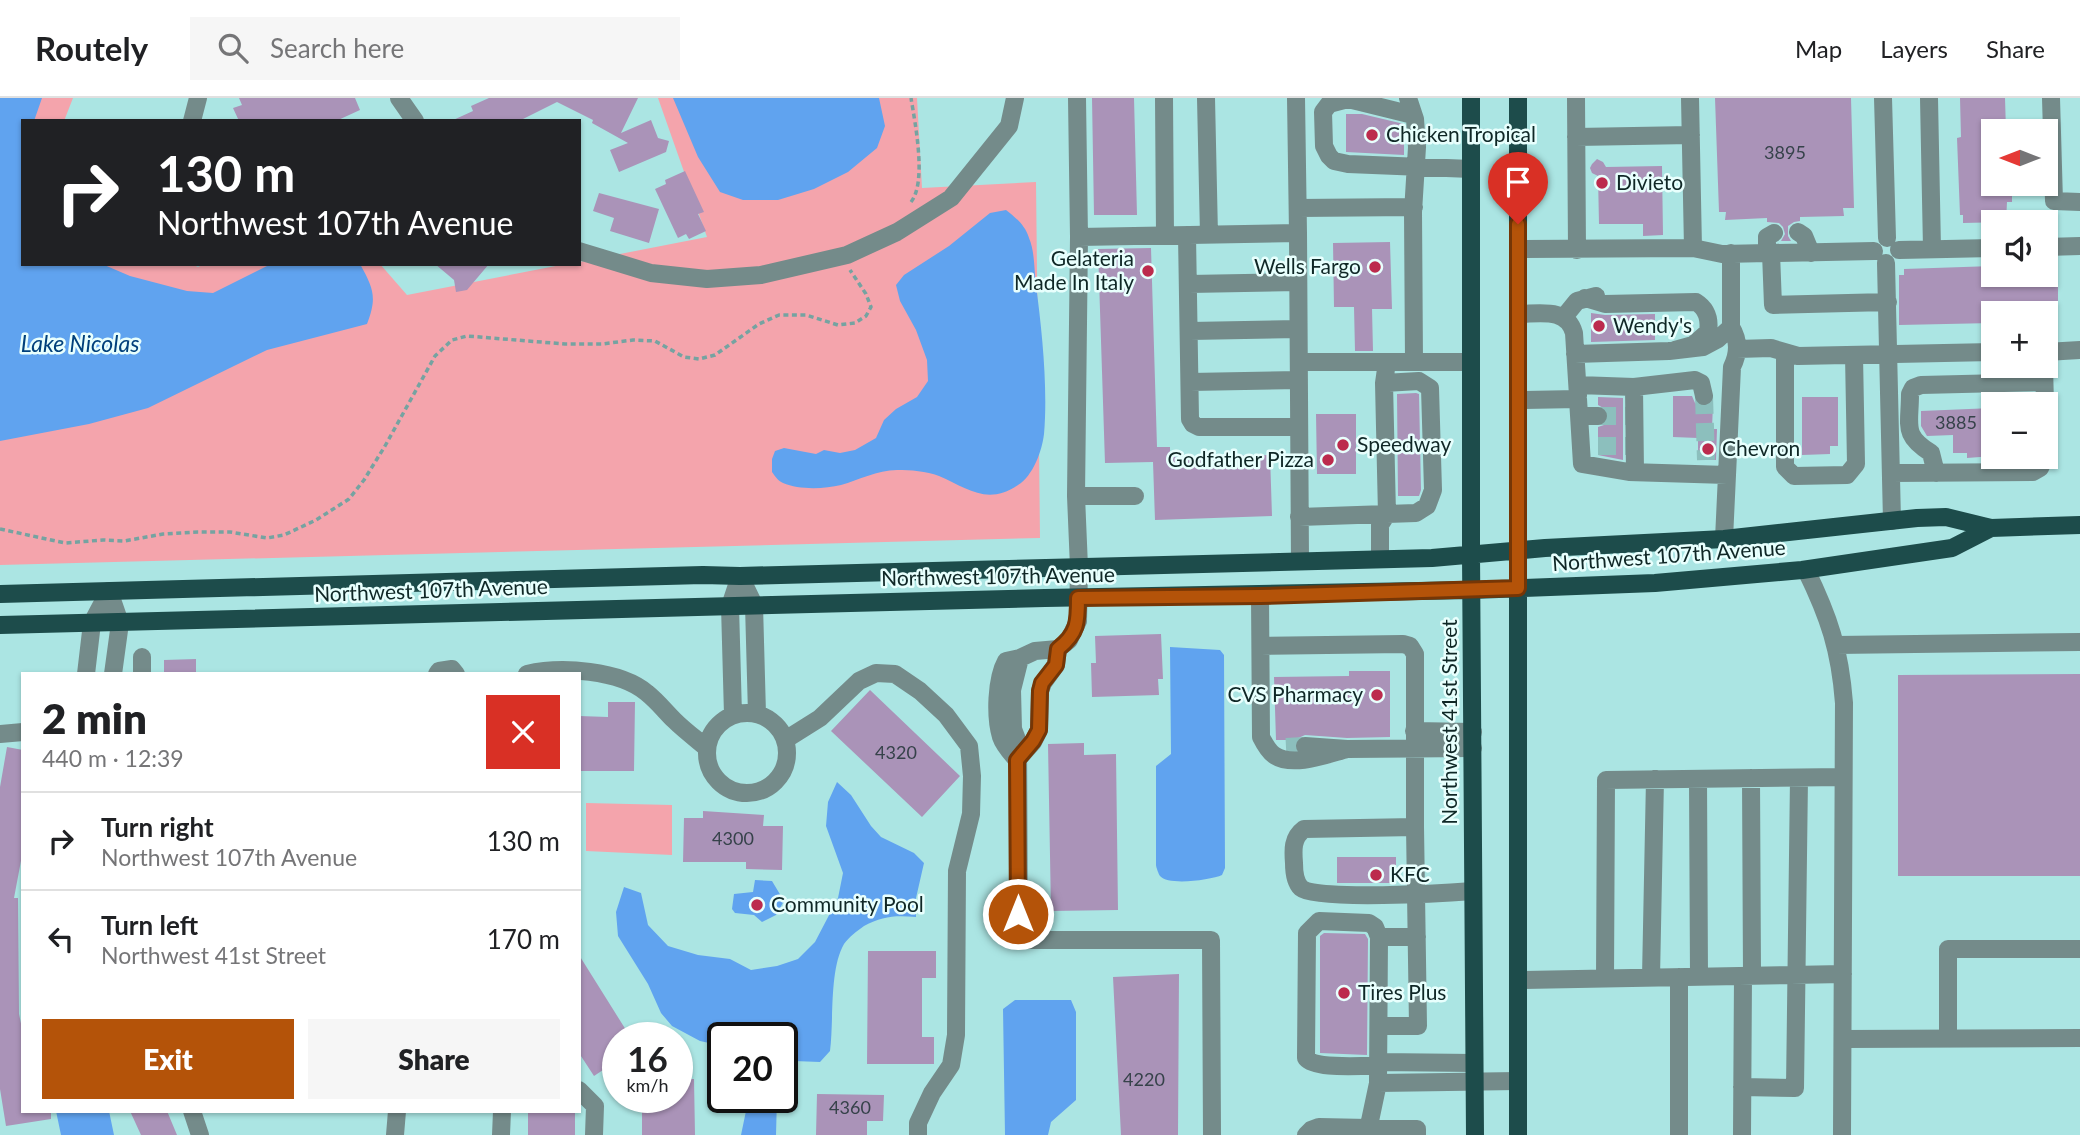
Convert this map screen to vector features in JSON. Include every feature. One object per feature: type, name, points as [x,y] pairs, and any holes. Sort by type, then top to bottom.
[{"type":"main road","name":"Northwest 41st Street","points":[[1471,98],[1475,1135]]},
{"type":"main road","points":[[1518,98],[1518,1135]]},
{"type":"main road","name":"Northwest 107th Avenue","points":[[0,594],[1432,558],[1518,550],[1724,539],[1946,517],[1991,528],[2080,525]]},
{"type":"main road","name":"Northwest 107th Avenue","points":[[0,625],[730,606],[1260,596],[1679,581],[1806,570],[1952,548],[1991,528]]},
{"type":"street","points":[[193,119],[198,98]]},
{"type":"street","points":[[399,98],[414,119]]},
{"type":"street","points":[[581,252],[651,272],[708,279],[761,275],[847,255],[897,232],[951,198],[1009,126],[1015,98]]},
{"type":"street","points":[[1017,760],[1039,730],[1042,683],[1076,628],[1079,567],[1076,496],[1079,237],[1077,98]]},
{"type":"street","points":[[1164,98],[1165,235]]},
{"type":"street","points":[[1206,98],[1209,234]]},
{"type":"street","points":[[1296,98],[1300,561]]},
{"type":"street","points":[[1576,98],[1577,250]]},
{"type":"street","points":[[1690,98],[1693,248]]},
{"type":"street","points":[[1883,98],[1892,521]]},
{"type":"street","points":[[1929,98],[1932,249]]},
{"type":"street","points":[[2051,98],[2054,201],[2080,202]]},
{"type":"street","points":[[1414,361],[1414,207],[1416,168],[1417,146],[1410,106],[1348,99],[1329,104],[1323,112],[1324,146],[1334,161],[1416,168],[1471,169]]},
{"type":"street","points":[[1576,137],[1691,135]]},
{"type":"street","points":[[1298,208],[1414,207]]},
{"type":"street","points":[[1798,232],[1804,236],[1811,253]]},
{"type":"street","points":[[1079,237],[1298,233]]},
{"type":"street","points":[[1774,233],[1767,237],[1773,305],[1888,302]]},
{"type":"street","points":[[1187,235],[1190,419],[1199,427],[1299,427]]},
{"type":"street","points":[[2058,247],[2080,246]]},
{"type":"street","points":[[1518,249],[1693,248],[1714,253],[1811,253],[1981,248]]},
{"type":"street","points":[[1724,539],[1732,368],[1737,357],[1737,337],[1731,327],[1731,253]]},
{"type":"street","points":[[1189,284],[1298,282]]},
{"type":"street","points":[[1564,317],[1577,301],[1585,298],[1684,293],[1731,303]]},
{"type":"street","points":[[1585,298],[1605,304],[1696,302],[1706,311],[1709,332],[1693,345],[1675,350]]},
{"type":"street","points":[[1518,314],[1555,314],[1564,317],[1574,328],[1578,400],[1590,446],[1581,464],[1635,471],[1705,467],[1727,475]]},
{"type":"street","points":[[1703,347],[1718,339],[1731,327]]},
{"type":"street","points":[[1190,331],[1298,328]]},
{"type":"street","points":[[1575,354],[1703,347],[1725,353],[1732,368]]},
{"type":"street","points":[[1737,349],[1771,348],[1798,356],[1981,352]]},
{"type":"street","points":[[2058,351],[2080,350]]},
{"type":"street","points":[[1786,352],[1786,467],[1794,476],[1847,475],[1856,464],[1854,355]]},
{"type":"street","points":[[1299,362],[1471,362]]},
{"type":"street","points":[[1380,559],[1380,526],[1387,514],[1384,383],[1387,362]]},
{"type":"street","points":[[1936,473],[1931,453],[1915,443],[1910,435],[1910,394],[1913,388],[1921,384],[1995,378]]},
{"type":"street","points":[[1190,382],[1299,380]]},
{"type":"street","points":[[1518,400],[1578,400],[1634,387],[1695,380],[1701,383],[1704,396]]},
{"type":"street","points":[[1299,517],[1416,513],[1427,506],[1433,490],[1430,388],[1419,381],[1384,383]]},
{"type":"street","points":[[1634,387],[1631,446],[1635,471]]},
{"type":"street","points":[[1578,400],[1598,416]]},
{"type":"street","points":[[1891,473],[2038,469]]},
{"type":"street","points":[[1076,496],[1135,496]]},
{"type":"street","points":[[1806,570],[1830,625],[1841,667],[1844,703],[1842,1135]]},
{"type":"street","points":[[740,576],[754,606],[757,714]]},
{"type":"street","points":[[733,715],[730,606],[740,576]]},
{"type":"street","points":[[109,591],[120,622],[113,672]]},
{"type":"street","points":[[86,672],[92,623],[109,591]]},
{"type":"street","points":[[1260,596],[1261,737],[1275,756],[1288,760],[1308,760],[1347,749],[1414,740],[1473,740]]},
{"type":"street","points":[[1836,646],[2080,642]]},
{"type":"street","points":[[1261,646],[1403,645],[1414,650],[1418,1027],[1379,1026]]},
{"type":"street","points":[[1057,657],[1035,651],[1006,661],[998,684],[1006,725],[1004,744],[1017,760],[1019,940],[1211,940],[1212,1135]]},
{"type":"street","points":[[438,672],[452,669],[454,672]]},
{"type":"street","points":[[537,672],[582,671],[614,677],[646,691],[707,748]]},
{"type":"street","points":[[785,740],[820,718],[859,681],[876,673],[895,674],[920,691],[946,715],[969,746],[972,776],[971,814],[957,871],[956,1035],[951,1065],[932,1093],[919,1122],[918,1135]]},
{"type":"street","points":[[732,680],[756,679]]},
{"type":"street","points":[[757,714],[769,719],[785,740],[787,754],[784,768],[776,780],[765,789],[751,793],[737,792],[723,786],[713,776],[707,748],[715,728],[733,715],[757,714]]},
{"type":"street","points":[[1006,725],[1039,723]]},
{"type":"street","points":[[0,734],[21,732]]},
{"type":"street","points":[[1264,742],[1286,747]]},
{"type":"street","points":[[1305,746],[1347,749]]},
{"type":"street","points":[[1605,978],[1606,780],[1843,777]]},
{"type":"street","points":[[1742,1135],[1751,778]]},
{"type":"street","points":[[1742,1087],[1795,1088],[1799,778]]},
{"type":"street","points":[[1651,977],[1655,779]]},
{"type":"street","points":[[1698,779],[1699,977]]},
{"type":"street","points":[[1415,827],[1308,828],[1299,833],[1294,843],[1295,874],[1302,889],[1320,894],[1473,891]]},
{"type":"street","points":[[1367,1131],[1378,1070],[1379,937],[1375,927],[1369,923],[1324,920],[1311,927],[1306,938],[1306,1058],[1309,1062],[1378,1070],[1474,1072],[1518,1081]]},
{"type":"street","points":[[1379,937],[1417,937]]},
{"type":"street","points":[[1948,1039],[1948,949],[2080,948]]},
{"type":"street","points":[[1518,979],[1843,974]]},
{"type":"street","points":[[1679,977],[1679,1135]]},
{"type":"street","points":[[1843,1039],[2080,1038]]},
{"type":"street","points":[[581,1092],[594,1106],[594,1135]]},
{"type":"street","points":[[193,1113],[200,1135]]},
{"type":"street","points":[[394,1135],[397,1113]]},
{"type":"street","points":[[501,1135],[502,1113]]},
{"type":"street","points":[[1306,1135],[1319,1127],[1367,1131],[1417,1129],[1417,1135]]},
{"type":"path","points":[[909,204],[918,186],[911,98]]},
{"type":"path","points":[[0,529],[65,543],[124,541],[163,534],[198,532],[230,532],[267,538],[284,535],[316,520],[349,499],[385,446],[435,356],[452,340],[467,336],[490,336],[565,344],[655,341],[684,357],[699,359],[715,355],[759,324],[779,315],[806,315],[838,325],[855,323],[866,316],[871,307],[846,263],[847,255]]},
{"type":"shaded area","points":[[0,98],[73,98],[65,119],[21,119],[21,266],[382,266],[407,295],[556,266],[581,266],[581,262],[707,237],[658,98],[917,98],[922,188],[1036,182],[1040,538],[0,565]]},
{"type":"shaded area","points":[[586,803],[672,805],[672,855],[586,851]]},
{"type":"water","name":"Lake Nicolas","points":[[0,98],[42,98],[35,119],[21,119],[21,266],[107,266],[130,276],[187,291],[213,293],[267,266],[361,266],[368,280],[373,300],[367,324],[267,350],[148,408],[89,424],[0,441]]},
{"type":"water","points":[[673,98],[879,98],[885,126],[877,148],[848,172],[814,189],[778,200],[743,200],[720,192],[698,157]]},
{"type":"water","points":[[1006,210],[1023,226],[1031,243],[1042,340],[1045,379],[1044,434],[1039,455],[1028,476],[1007,491],[987,495],[968,490],[934,474],[913,471],[882,472],[841,485],[819,488],[796,487],[780,481],[772,472],[775,451],[784,448],[816,454],[824,450],[840,453],[855,450],[876,438],[884,420],[896,409],[917,397],[928,381],[927,360],[916,330],[900,301],[896,285],[904,275],[949,246],[990,213]]},
{"type":"water","points":[[1170,647],[1220,650],[1224,655],[1225,868],[1222,875],[1209,879],[1172,881],[1160,875],[1156,865],[1156,766],[1171,754]]},
{"type":"water","points":[[837,782],[851,795],[881,837],[914,853],[924,863],[916,898],[916,917],[896,916],[877,920],[853,934],[844,944],[836,967],[830,1051],[820,1062],[798,1061],[798,1022],[707,1022],[707,1043],[693,1037],[693,1022],[669,1022],[618,936],[616,912],[624,887],[641,893],[648,925],[668,946],[698,955],[730,959],[751,970],[798,959],[815,942],[838,898],[843,873],[826,826],[828,802]]},
{"type":"water","name":"Community Pool","points":[[755,880],[772,881],[784,901],[776,915],[762,922],[754,915],[735,913],[732,909],[734,894],[753,892]]},
{"type":"water","points":[[1015,1000],[1071,1000],[1076,1012],[1076,1100],[1051,1122],[1048,1135],[1005,1135],[1003,1009]]},
{"type":"water","points":[[56,1113],[109,1113],[114,1135],[61,1135]]},
{"type":"water","points":[[746,1113],[777,1113],[776,1135],[741,1135]]},
{"type":"building","points":[[239,98],[355,98],[360,110],[340,119],[238,119],[233,108],[242,105]]},
{"type":"building","points":[[489,98],[638,98],[621,133],[651,120],[658,138],[669,141],[666,152],[619,172],[610,150],[628,143],[592,123],[593,120],[557,102],[523,119],[455,119],[473,111],[471,106]]},
{"type":"building","points":[[1092,98],[1134,98],[1137,215],[1094,215]]},
{"type":"building","points":[[1715,98],[1851,98],[1854,208],[1843,208],[1844,216],[1800,217],[1800,221],[1788,226],[1791,241],[1781,241],[1785,234],[1783,227],[1779,223],[1767,222],[1767,218],[1725,220],[1726,212],[1719,212]]},
{"type":"building","points":[[1960,98],[2005,98],[2006,119],[1981,119],[1981,196],[2012,196],[2012,202],[2007,202],[2007,210],[1981,210],[1981,223],[1963,223],[1963,215],[1960,215],[1957,138],[1961,137]]},
{"type":"building","points":[[1346,114],[1362,114],[1404,124],[1404,155],[1346,152]]},
{"type":"building","points":[[1597,159],[1606,167],[1662,166],[1663,235],[1643,236],[1643,224],[1599,224],[1598,176],[1592,173],[1590,168]]},
{"type":"building","points":[[685,171],[704,212],[698,214],[706,231],[689,239],[686,234],[678,238],[655,189],[666,184],[665,180]]},
{"type":"building","points":[[599,193],[659,209],[649,243],[610,231],[614,218],[593,211]]},
{"type":"building","points":[[1390,242],[1392,309],[1372,309],[1373,351],[1355,351],[1354,307],[1334,307],[1333,243]]},
{"type":"building","points":[[1151,248],[1157,447],[1170,447],[1170,457],[1270,455],[1272,516],[1155,520],[1153,462],[1105,463],[1098,249]]},
{"type":"building","points":[[437,266],[487,266],[467,290],[456,292],[454,280]]},
{"type":"building","points":[[1981,266],[1981,287],[2058,287],[2058,301],[1981,301],[1981,323],[1899,325],[1899,275],[1904,275],[1904,269]]},
{"type":"building","points":[[1591,313],[1655,314],[1655,340],[1591,342]]},
{"type":"building","name":"Speedway","points":[[1397,394],[1419,394],[1421,490],[1419,496],[1398,496]]},
{"type":"building","name":"Chevron","points":[[1673,396],[1692,396],[1695,403],[1701,407],[1713,403],[1712,429],[1717,429],[1716,460],[1698,459],[1698,438],[1673,437]]},
{"type":"building","points":[[1598,397],[1623,398],[1623,460],[1598,455],[1598,427],[1604,425],[1609,417],[1607,410],[1598,405]]},
{"type":"building","points":[[1802,397],[1838,397],[1838,446],[1830,446],[1830,454],[1802,455]]},
{"type":"building","points":[[1981,408],[1981,457],[1967,458],[1967,453],[1953,453],[1953,435],[1927,436],[1921,426],[1921,411]]},
{"type":"building","points":[[1316,414],[1356,414],[1356,474],[1317,474]]},
{"type":"building","points":[[1161,634],[1163,679],[1158,679],[1159,695],[1092,697],[1091,663],[1096,663],[1095,636]]},
{"type":"building","points":[[196,659],[196,672],[164,672],[164,660]]},
{"type":"building","points":[[1349,671],[1390,671],[1390,737],[1305,735],[1296,739],[1294,749],[1286,748],[1286,740],[1276,740],[1274,677],[1349,676]]},
{"type":"building","points":[[2080,674],[2080,876],[1898,876],[1898,675]]},
{"type":"building","points":[[870,690],[960,776],[922,817],[831,731]]},
{"type":"building","points":[[608,702],[635,702],[634,771],[581,771],[581,716],[608,717]]},
{"type":"building","points":[[1084,743],[1084,755],[1116,754],[1118,910],[1051,911],[1048,744]]},
{"type":"building","points":[[7,747],[21,750],[21,861],[14,898],[18,898],[21,1113],[51,1113],[51,1119],[6,1126],[0,1089],[0,787]]},
{"type":"building","points":[[703,811],[764,815],[763,826],[783,826],[782,870],[746,869],[746,862],[683,862],[684,818],[703,818]]},
{"type":"building","points":[[1337,857],[1396,857],[1396,883],[1337,883]]},
{"type":"building","points":[[1324,933],[1365,934],[1368,939],[1367,1055],[1320,1053],[1320,936]]},
{"type":"building","points":[[868,951],[936,951],[936,978],[922,978],[922,1037],[934,1037],[934,1064],[867,1064]]},
{"type":"building","points":[[581,958],[621,1022],[602,1022],[602,1071],[594,1076],[581,1056]]},
{"type":"building","points":[[1179,974],[1178,1135],[1121,1135],[1113,977]]},
{"type":"building","points":[[694,1079],[695,1135],[642,1135],[642,1113],[693,1113]]},
{"type":"building","points":[[817,1094],[884,1095],[883,1121],[867,1121],[867,1135],[816,1135]]},
{"type":"building","points":[[131,1113],[168,1113],[177,1135],[141,1135]]},
{"type":"building","points":[[528,1113],[575,1113],[575,1135],[528,1135]]},
{"type":"tunnel","points":[[1704,396],[1706,460]]},
{"type":"tunnel","points":[[1598,416],[1628,416]]},
{"type":"tunnel","points":[[1598,446],[1628,446]]},
{"type":"tunnel","points":[[1286,747],[1305,746]]},
{"type":"place","name":"Chicken Tropical","points":[[1372,135]]},
{"type":"place","name":"Divieto","points":[[1602,183]]},
{"type":"place","name":"Wells Fargo","points":[[1375,267]]},
{"type":"place","name":"Gelateria Made In Italy","points":[[1148,271]]},
{"type":"place","name":"Wendy's","points":[[1599,326]]},
{"type":"place","name":"Speedway","points":[[1343,445]]},
{"type":"place","name":"Chevron","points":[[1708,449]]},
{"type":"place","name":"Godfather Pizza","points":[[1328,460]]},
{"type":"place","name":"CVS Pharmacy","points":[[1377,695]]},
{"type":"place","name":"KFC","points":[[1376,875]]},
{"type":"place","name":"Community Pool","points":[[757,905]]},
{"type":"place","name":"Tires Plus","points":[[1344,993]]},
{"type":"route","points":[[1018,914],[1017,760],[1039,730],[1042,683],[1056,665],[1058,649],[1069,640],[1076,628],[1078,598],[1260,596],[1518,588],[1518,224]]}]
